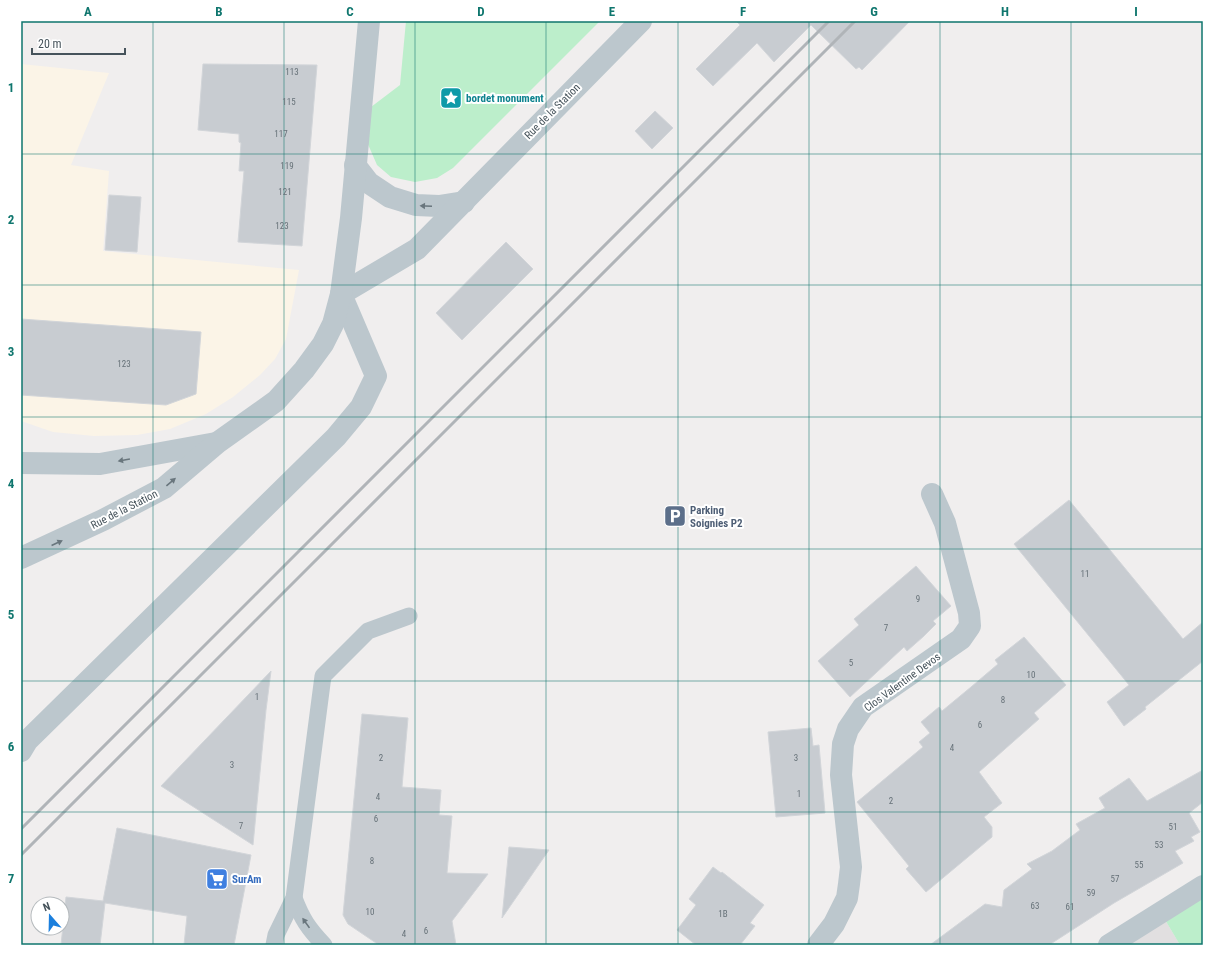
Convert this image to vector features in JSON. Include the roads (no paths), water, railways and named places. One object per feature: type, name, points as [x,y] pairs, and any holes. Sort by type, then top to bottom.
[{"type":"street","name":"Rue de la Station","points":[[21,558],[103,520],[164,488],[217,443],[276,402],[304,370],[323,344],[333,324],[341,294],[351,218],[369,21]]},
{"type":"street","name":"Rue de la Station","points":[[341,294],[417,249],[641,21]]},
{"type":"street","points":[[355,165],[369,183],[390,197],[416,205],[439,206],[464,202]]},
{"type":"street","points":[[23,744],[336,437],[361,407],[376,376],[341,294]]},
{"type":"street","name":"Rue de la Station","points":[[21,463],[100,464],[217,443]]},
{"type":"street","name":"Clos Valentine Devos","points":[[818,945],[834,924],[847,898],[850,884],[851,867],[841,775],[843,744],[848,729],[863,707],[961,639],[970,626],[969,613],[953,550],[945,523],[932,494]]},
{"type":"street","points":[[1109,945],[1203,886]]},
{"type":"lane","points":[[274,945],[276,935],[294,898],[324,676],[368,631],[409,616]]},
{"type":"lane","points":[[294,898],[301,917],[313,934],[324,945]]},
{"type":"railway","points":[[21,829],[829,21]]},
{"type":"railway","points":[[21,855],[855,21]]},
{"type":"place","name":"bordet monument","points":[[451,98]]},
{"type":"place","name":"Parking Soignies P2","points":[[675,516]]},
{"type":"place","name":"SurAm","points":[[217,879]]}]
